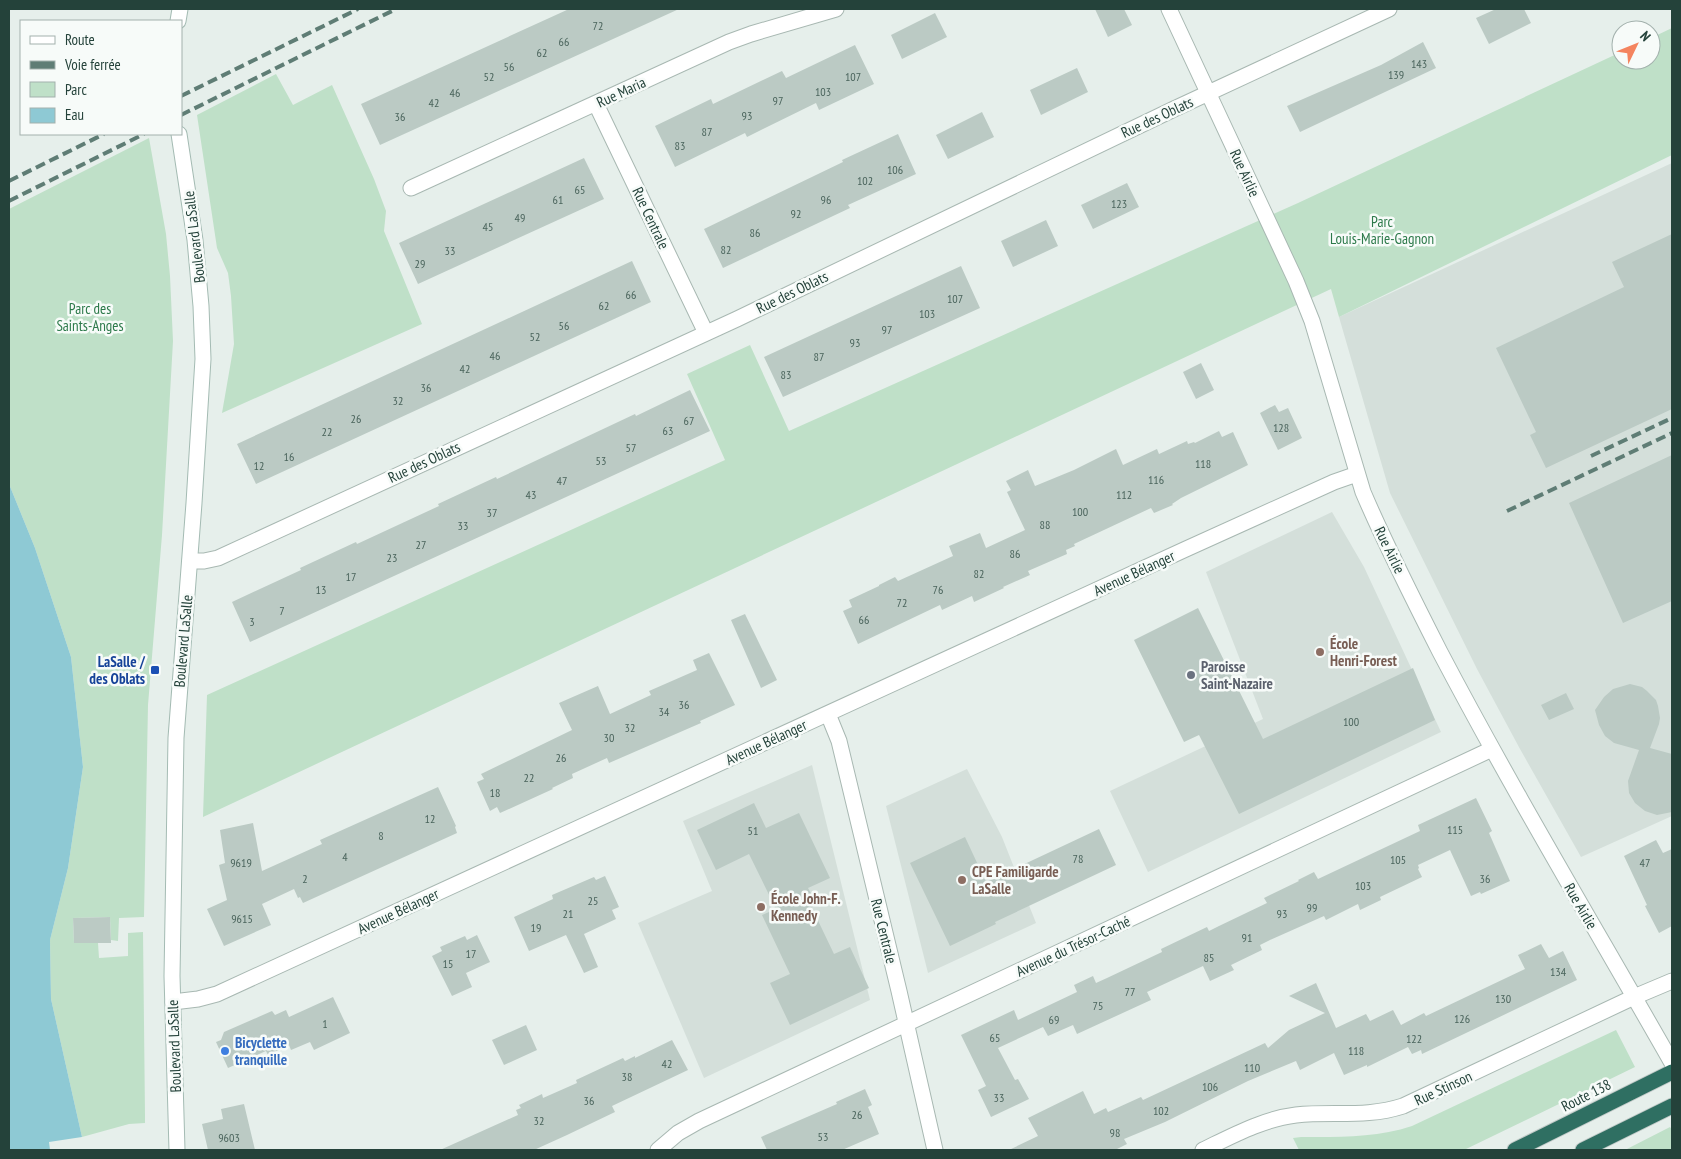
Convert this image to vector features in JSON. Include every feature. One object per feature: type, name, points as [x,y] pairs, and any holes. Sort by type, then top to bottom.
[{"type":"highway","name":"Route 138","points":[[1515,1150],[1672,1072]]},
{"type":"highway","points":[[1583,1150],[1672,1106]]},
{"type":"street","name":"Rue Maria","points":[[411,188],[729,42],[836,9]]},
{"type":"street","name":"Rue Airlie","points":[[1169,9],[1289,263],[1303,297],[1357,474],[1370,510],[1413,598],[1492,749],[1669,1057]]},
{"type":"street","name":"Rue des Oblats","points":[[190,561],[204,562],[218,558],[706,333],[1389,9]]},
{"type":"street","name":"Rue Centrale","points":[[596,104],[706,333]]},
{"type":"street","name":"Boulevard LaSalle","points":[[177,1150],[172,976],[175,747],[200,416],[202,333],[194,231],[179,135]]},
{"type":"street","name":"Avenue Bélanger","points":[[173,1002],[185,1002],[217,994],[1195,545],[1334,482],[1357,474]]},
{"type":"street","name":"Rue Centrale","points":[[828,714],[839,741],[935,1150]]},
{"type":"street","name":"Avenue du Trésor-Caché","points":[[658,1150],[678,1133],[699,1121],[1492,749]]},
{"type":"street","name":"Rue Stinson","points":[[1202,1150],[1251,1128],[1280,1118],[1296,1115],[1377,1113],[1403,1106],[1634,997],[1672,981]]},
{"type":"shaded area","points":[[1672,163],[1672,816],[1581,857],[1477,669],[1390,493],[1339,317]]},
{"type":"shaded area","name":"École Henri-Forest","points":[[1332,512],[1364,567],[1441,732],[1148,872],[1110,791],[1263,719],[1206,572]]},
{"type":"shaded area","name":"École John-F. Kennedy","points":[[812,765],[870,1000],[704,1078],[638,923],[712,891],[683,821]]},
{"type":"shaded area","name":"CPE Familigarde LaSalle","points":[[967,769],[1002,837],[1036,923],[928,973],[886,806]]},
{"type":"green space","name":"Parc Louis-Marie-Gagnon","points":[[1672,28],[1672,155],[1339,317],[1331,289],[203,817],[207,695],[725,460],[687,374],[750,345],[789,431],[1298,203],[1611,57],[1611,70],[1661,70],[1661,33]]},
{"type":"green space","points":[[276,74],[293,105],[332,85],[374,179],[386,211],[384,231],[422,324],[222,413],[234,344],[231,296],[228,273],[217,248],[197,115]]},
{"type":"green space","name":"Parc des Saints-Anges","points":[[149,138],[166,234],[173,341],[162,535],[148,705],[144,917],[119,918],[118,941],[111,940],[110,917],[73,918],[74,943],[98,943],[99,958],[128,956],[128,933],[143,932],[145,1123],[129,1124],[82,1137],[51,999],[50,940],[68,868],[83,767],[71,657],[35,548],[9,484],[9,209]]},
{"type":"green space","points":[[1616,1030],[1635,1067],[1464,1150],[1299,1150],[1293,1138],[1371,1135],[1412,1126]]},
{"type":"green space","points":[[1670,1127],[1672,1130],[1672,1150],[1625,1150]]},
{"type":"water","points":[[9,484],[35,548],[71,657],[83,767],[68,868],[50,940],[51,999],[82,1137],[49,1142],[50,1150],[9,1150]]},
{"type":"building","points":[[569,9],[679,9],[380,145],[361,104]]},
{"type":"building","points":[[1095,9],[1124,9],[1132,25],[1108,37]]},
{"type":"building","points":[[1496,9],[1524,9],[1531,23],[1489,44],[1476,18]]},
{"type":"building","points":[[935,13],[947,37],[902,59],[891,35]]},
{"type":"building","points":[[1423,42],[1436,68],[1300,132],[1287,106],[1381,65]]},
{"type":"building","points":[[855,45],[874,84],[819,110],[816,103],[747,137],[745,133],[675,167],[655,126],[711,99],[713,104],[782,71],[786,78]]},
{"type":"building","points":[[1077,68],[1088,92],[1041,115],[1030,90]]},
{"type":"building","points":[[982,112],[994,137],[948,159],[936,135]]},
{"type":"building","points":[[898,134],[916,174],[848,205],[850,208],[723,268],[704,229]]},
{"type":"building","points":[[584,158],[604,199],[418,284],[399,243]]},
{"type":"building","points":[[1127,183],[1139,207],[1093,229],[1081,205]]},
{"type":"building","points":[[1046,220],[1058,246],[1013,267],[1001,241]]},
{"type":"building","points":[[1672,234],[1672,409],[1546,468],[1530,435],[1536,432],[1496,348],[1624,287],[1612,262]]},
{"type":"building","points":[[632,261],[651,302],[256,484],[237,444]]},
{"type":"building","points":[[961,266],[980,308],[783,397],[764,357]]},
{"type":"building","points":[[1201,363],[1214,390],[1196,399],[1183,372]]},
{"type":"building","points":[[690,390],[710,431],[250,642],[232,602],[356,542],[357,544],[439,506],[438,504],[496,477],[497,479]]},
{"type":"building","points":[[1275,405],[1279,412],[1288,408],[1302,438],[1278,450],[1260,413]]},
{"type":"building","points":[[1219,431],[1222,437],[1233,432],[1248,465],[1181,498],[1173,505],[1154,513],[1151,508],[1074,544],[1075,546],[1066,550],[1067,554],[1028,571],[1030,575],[974,602],[972,596],[942,610],[940,605],[858,644],[843,611],[852,607],[849,600],[895,577],[898,581],[953,556],[949,546],[980,533],[986,548],[1025,530],[1007,492],[1011,490],[1006,481],[1028,470],[1035,486],[1074,470],[1116,449],[1123,465],[1157,449],[1159,454],[1187,441],[1188,444],[1195,443]]},
{"type":"building","points":[[1672,455],[1672,601],[1623,623],[1569,503]]},
{"type":"building","points":[[1198,608],[1263,739],[1413,668],[1435,720],[1239,814],[1199,735],[1184,742],[1134,640]]},
{"type":"building","points":[[745,614],[777,680],[761,688],[731,620]]},
{"type":"building","points":[[709,653],[735,705],[700,721],[701,723],[609,763],[607,758],[572,774],[573,778],[553,789],[500,813],[497,807],[490,811],[477,782],[484,779],[481,774],[572,730],[559,703],[598,686],[610,714],[651,695],[649,691],[697,670],[693,660]]},
{"type":"building","points":[[1630,684],[1642,687],[1656,700],[1658,706],[1659,724],[1650,748],[1672,754],[1672,812],[1657,815],[1645,811],[1635,803],[1629,793],[1628,781],[1639,750],[1614,743],[1605,736],[1599,725],[1595,710],[1604,697],[1613,689]]},
{"type":"building","points":[[1566,693],[1574,709],[1549,720],[1541,705]]},
{"type":"building","points":[[438,787],[456,826],[457,833],[303,903],[300,897],[298,898],[294,889],[262,904],[271,925],[224,946],[207,909],[227,900],[219,865],[225,863],[220,830],[253,823],[262,871],[322,844],[320,840]]},
{"type":"building","points":[[1476,798],[1492,831],[1489,833],[1510,881],[1481,894],[1480,892],[1471,896],[1450,850],[1418,865],[1422,877],[1380,897],[1381,900],[1360,910],[1358,904],[1326,920],[1324,916],[1270,940],[1260,945],[1262,950],[1231,965],[1234,970],[1210,981],[1203,966],[1147,992],[1151,1000],[1077,1034],[1073,1025],[1048,1036],[1043,1027],[998,1048],[1015,1080],[1018,1079],[1029,1099],[991,1117],[978,1090],[986,1086],[961,1035],[1014,1010],[1018,1020],[1077,992],[1074,985],[1093,976],[1096,983],[1162,952],[1161,949],[1207,927],[1209,931],[1267,903],[1264,898],[1314,872],[1318,879],[1420,831],[1418,825]]},
{"type":"building","points":[[754,803],[766,828],[799,813],[830,878],[808,888],[816,903],[811,906],[834,954],[850,947],[869,988],[790,1025],[770,983],[790,974],[762,915],[776,909],[749,854],[716,870],[697,830]]},
{"type":"building","points":[[1099,829],[1116,865],[995,922],[996,924],[950,946],[910,863],[965,837],[986,882]]},
{"type":"building","points":[[1656,840],[1663,853],[1672,849],[1672,926],[1659,933],[1645,906],[1647,905],[1624,856]]},
{"type":"building","points":[[605,876],[619,907],[612,910],[616,919],[584,934],[598,967],[584,973],[566,935],[529,951],[514,917],[553,899],[552,895],[594,877],[596,880]]},
{"type":"building","points":[[110,917],[111,943],[74,943],[73,918]]},
{"type":"building","points":[[477,935],[490,962],[466,973],[472,987],[452,996],[432,956],[442,951],[440,947],[465,936],[467,940]]},
{"type":"building","points":[[1541,944],[1549,958],[1563,951],[1577,980],[1422,1054],[1421,1050],[1412,1054],[1408,1047],[1367,1067],[1367,1065],[1344,1075],[1334,1053],[1300,1070],[1296,1061],[1248,1081],[1165,1122],[1124,1139],[1127,1144],[1115,1150],[1009,1150],[1038,1136],[1028,1118],[1083,1091],[1094,1114],[1106,1108],[1108,1112],[1141,1097],[1143,1100],[1265,1043],[1268,1048],[1289,1030],[1325,1013],[1289,996],[1316,983],[1336,1028],[1366,1014],[1370,1021],[1393,1010],[1401,1025],[1424,1013],[1426,1016],[1525,969],[1518,955]]},
{"type":"building","points":[[333,997],[350,1033],[314,1050],[310,1042],[291,1050],[289,1045],[268,1055],[266,1051],[228,1068],[216,1042],[221,1040],[224,1032],[272,1011],[275,1015],[286,1010],[289,1017]]},
{"type":"building","points":[[526,1025],[537,1050],[504,1065],[492,1040]]},
{"type":"building","points":[[672,1040],[688,1070],[612,1106],[615,1112],[567,1135],[534,1150],[440,1150],[518,1115],[516,1110],[521,1108],[519,1105],[542,1094],[543,1098],[577,1083],[576,1080],[623,1058],[625,1061],[635,1056],[635,1058]]},
{"type":"building","points":[[865,1089],[872,1105],[868,1107],[879,1134],[842,1150],[767,1150],[761,1137],[837,1104],[836,1102]]},
{"type":"building","points":[[244,1104],[255,1150],[208,1150],[202,1124],[223,1119],[221,1109]]},
{"type":"railway","points":[[182,96],[358,9]]},
{"type":"railway","points":[[182,115],[396,9]]},
{"type":"railway","points":[[9,181],[102,135]]},
{"type":"railway","points":[[9,201],[142,135]]},
{"type":"railway","points":[[1591,456],[1672,418]]},
{"type":"railway","points":[[1507,511],[1672,433]]},
{"type":"place","name":"École Henri-Forest","points":[[1320,652]]},
{"type":"place","name":"LaSalle / des Oblats","points":[[155,670]]},
{"type":"place","name":"Paroisse Saint-Nazaire","points":[[1191,675]]},
{"type":"place","name":"CPE Familigarde LaSalle","points":[[962,880]]},
{"type":"place","name":"École John-F. Kennedy","points":[[761,907]]},
{"type":"place","name":"Bicyclette tranquille","points":[[225,1051]]}]
